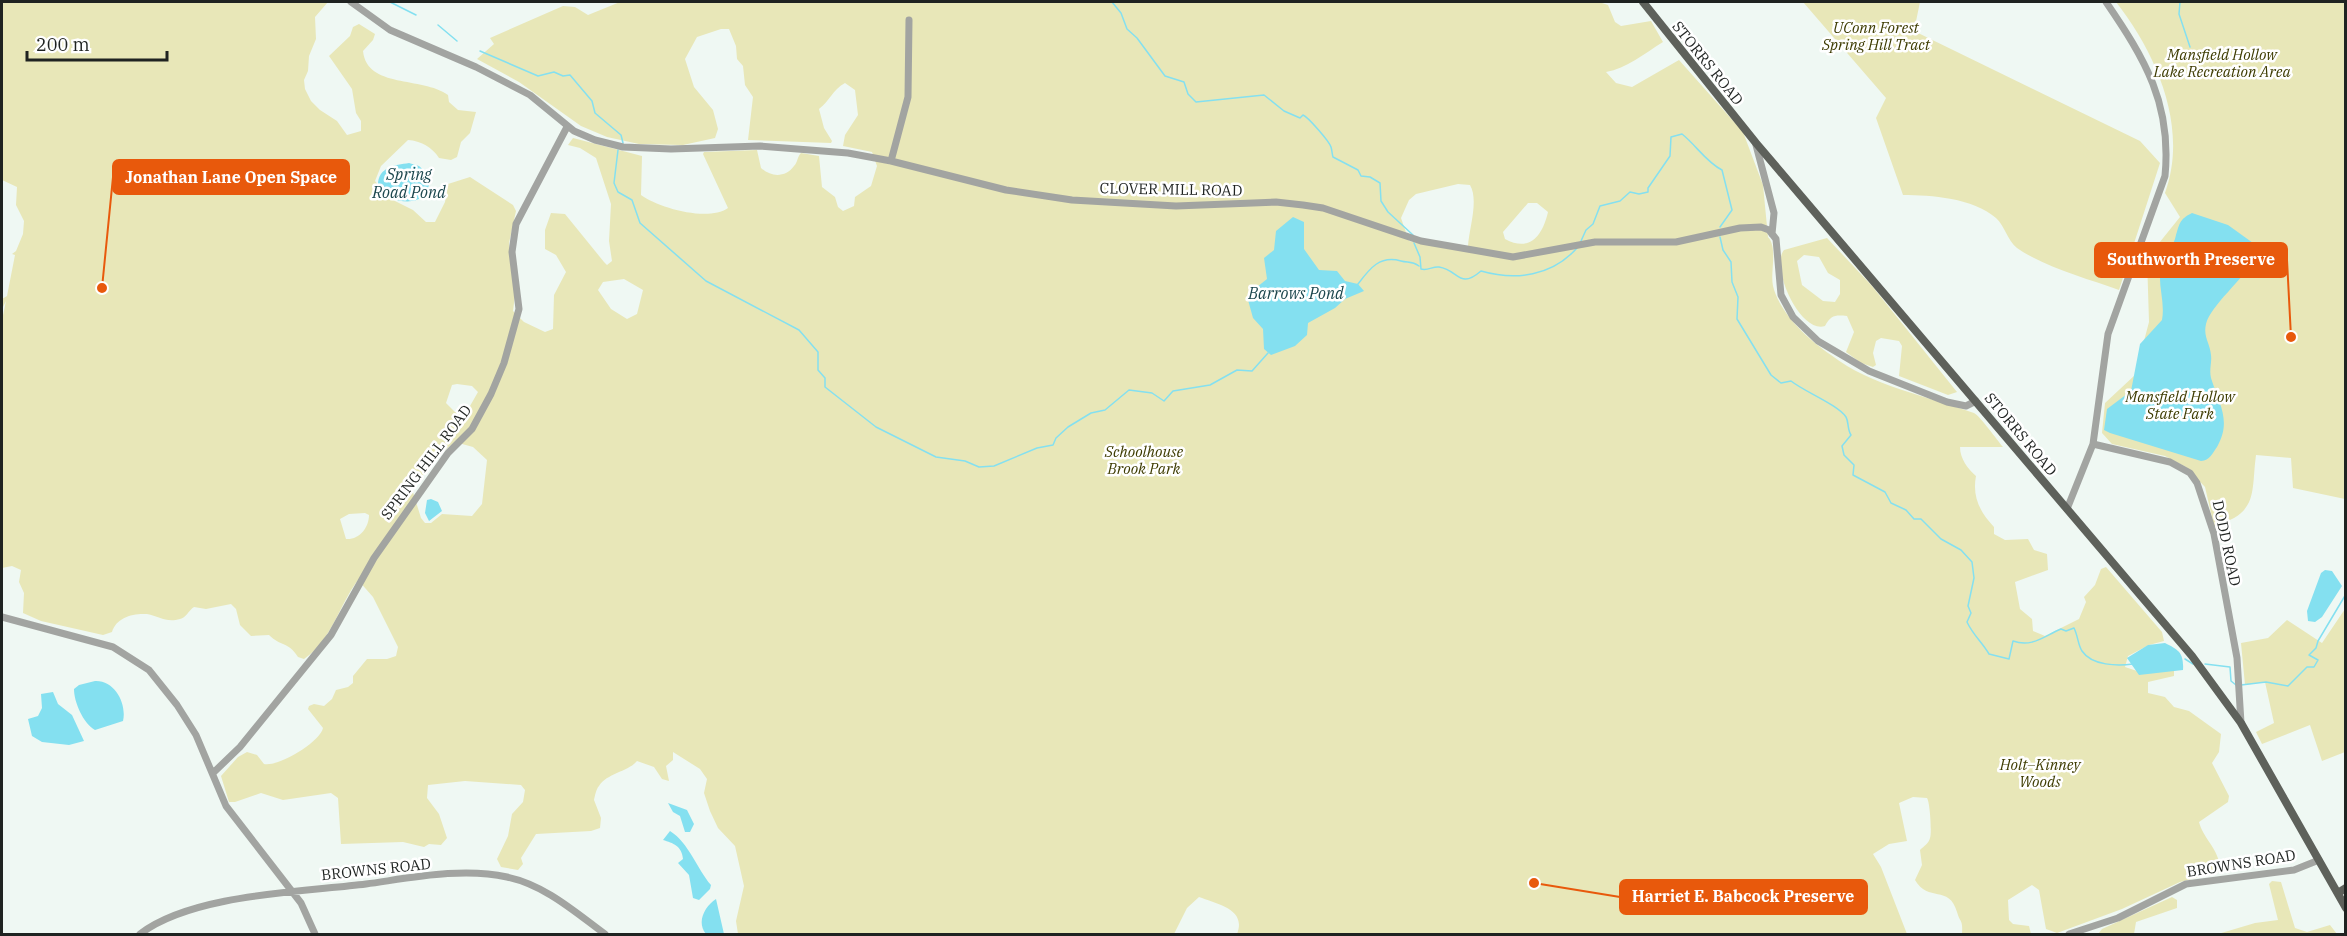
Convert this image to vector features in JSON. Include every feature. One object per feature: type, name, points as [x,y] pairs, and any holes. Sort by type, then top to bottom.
[{"type":"main road","name":"STORRS ROAD","points":[[1643,2],[1756,143],[2198,664],[2241,723],[2319,860],[2342,891],[2346,908]]},
{"type":"street","points":[[351,2],[390,30],[477,67],[530,95],[567,126]]},
{"type":"street","points":[[2067,508],[2093,444],[2108,334],[2165,176],[2167,153],[2165,125],[2156,87],[2146,64],[2106,2]]},
{"type":"street","points":[[891,161],[908,97],[909,20]]},
{"type":"street","name":"CLOVER MILL ROAD","points":[[567,126],[595,140],[623,147],[671,149],[760,146],[848,153],[891,161],[1006,190],[1072,200],[1176,206],[1276,202],[1303,205],[1323,208],[1421,241],[1513,256],[1581,244],[1676,242],[1756,226],[1772,234]]},
{"type":"street","name":"SPRING HILL ROAD","points":[[213,773],[240,747],[331,635],[374,558],[448,453],[472,429],[491,394],[504,363],[519,309],[512,252],[516,224],[567,126]]},
{"type":"street","points":[[1756,143],[1773,213],[1772,234],[1776,243],[1781,295],[1793,317],[1818,341],[1869,371],[1947,402],[1966,406],[1976,401]]},
{"type":"street","name":"DODD ROAD","points":[[2093,444],[2170,462],[2190,473],[2197,483],[2214,534],[2241,686],[2241,723]]},
{"type":"street","points":[[2,617],[87,639],[130,656],[149,670],[177,705],[196,735],[226,806],[301,903],[315,934]]},
{"type":"street","name":"BROWNS ROAD","points":[[2069,934],[2118,918],[2186,884],[2294,870],[2319,860]]},
{"type":"street","name":"BROWNS ROAD","points":[[140,934],[157,923],[183,913],[292,891],[416,877],[486,874],[506,877],[545,892],[605,934]]},
{"type":"green space","points":[[2,2],[328,2],[315,17],[316,39],[309,56],[308,71],[304,80],[305,89],[311,101],[337,121],[347,135],[361,131],[361,121],[356,113],[352,89],[329,56],[350,36],[353,27],[359,24],[375,34],[373,40],[363,51],[367,63],[374,71],[385,77],[437,89],[448,95],[449,102],[458,110],[476,112],[470,133],[461,142],[457,157],[451,160],[439,158],[426,145],[408,140],[381,166],[375,181],[389,198],[413,210],[426,222],[435,222],[445,202],[448,184],[470,177],[513,205],[516,211],[509,243],[515,295],[513,311],[524,322],[545,332],[553,329],[554,295],[566,272],[556,255],[545,249],[545,230],[551,213],[565,214],[607,265],[612,261],[609,241],[611,204],[596,158],[580,148],[568,145],[573,138],[642,156],[641,195],[671,209],[684,212],[708,214],[728,208],[704,152],[757,150],[761,168],[774,175],[791,170],[801,153],[819,156],[822,187],[835,197],[838,207],[843,211],[854,206],[855,197],[871,186],[877,166],[872,152],[843,146],[845,135],[858,115],[855,90],[845,83],[819,109],[831,143],[748,140],[753,97],[745,85],[743,66],[737,59],[736,46],[729,29],[721,29],[697,37],[685,59],[694,87],[713,110],[718,129],[715,138],[683,145],[639,144],[607,137],[581,126],[519,82],[477,59],[494,44],[490,38],[563,6],[575,7],[588,15],[620,2],[1599,2],[1608,5],[1615,22],[1621,26],[1651,21],[1663,42],[1628,64],[1606,72],[1616,83],[1632,87],[1679,60],[1743,132],[1763,185],[1768,237],[1773,247],[1773,286],[1788,316],[1804,334],[1822,349],[1864,375],[1974,413],[2003,447],[1960,447],[1961,456],[1976,476],[1976,497],[1981,510],[1994,527],[1994,534],[2005,540],[2028,539],[2034,550],[2047,554],[2048,570],[2015,582],[2020,609],[2032,619],[2033,631],[2045,636],[2079,619],[2086,602],[2084,597],[2095,585],[2101,569],[2106,567],[2162,632],[2164,641],[2149,645],[2128,656],[2125,667],[2143,673],[2174,670],[2174,676],[2148,682],[2148,693],[2165,697],[2174,707],[2189,711],[2221,734],[2219,752],[2212,763],[2229,796],[2228,802],[2199,822],[2218,859],[2219,872],[2180,882],[2122,909],[2057,933],[2046,929],[2039,890],[2032,885],[2008,900],[2009,920],[2013,924],[2029,926],[2031,934],[1962,934],[1962,923],[1949,898],[1926,891],[1915,880],[1922,865],[1920,850],[1929,840],[1931,825],[1927,798],[1913,797],[1899,803],[1907,841],[1889,844],[1873,854],[1881,867],[1907,934],[1237,934],[1238,919],[1234,913],[1222,905],[1199,897],[1187,908],[1174,934],[738,934],[736,921],[744,886],[735,846],[718,828],[710,811],[704,793],[707,779],[700,769],[673,752],[673,760],[666,766],[669,781],[662,779],[654,767],[637,761],[607,778],[598,787],[594,800],[601,818],[600,828],[591,831],[536,834],[521,858],[523,864],[518,870],[501,867],[497,859],[508,836],[512,814],[523,802],[525,790],[521,785],[465,781],[428,785],[427,798],[439,814],[447,838],[441,845],[429,844],[424,847],[403,842],[341,844],[338,798],[331,793],[283,800],[261,793],[229,802],[221,776],[238,757],[247,752],[257,755],[264,764],[271,764],[288,758],[307,746],[315,740],[323,728],[308,709],[309,706],[314,704],[324,706],[332,699],[336,690],[353,683],[353,676],[367,659],[387,659],[396,656],[398,647],[373,597],[358,580],[322,642],[304,659],[269,635],[251,636],[240,625],[236,609],[231,604],[206,609],[194,607],[184,617],[175,620],[136,614],[121,620],[112,632],[103,635],[41,621],[23,613],[24,593],[19,582],[21,570],[12,566],[2,568],[2,320],[6,301],[2,309],[2,299],[7,296],[15,255],[12,254],[16,251],[23,234],[24,221],[16,205],[17,187],[2,180]],"holes":[[[1458,184],[1470,185],[1473,191],[1474,206],[1468,246],[1449,249],[1409,241],[1401,218],[1409,200],[1416,194]],[[1528,203],[1537,203],[1548,212],[1543,227],[1534,239],[1522,244],[1505,239],[1503,232]],[[624,279],[643,290],[637,314],[627,319],[611,309],[598,290],[603,282]],[[452,385],[472,386],[478,392],[466,413],[455,412],[446,403]],[[455,442],[473,447],[487,460],[482,504],[472,516],[442,514],[431,523],[425,523],[421,518],[412,489],[440,454]],[[349,514],[369,515],[362,532],[351,539],[346,539],[340,519]]]},
{"type":"green space","name":"UConn Forest Spring Hill Tract","points":[[1803,2],[1920,2],[1914,31],[2140,141],[2160,163],[2119,290],[2066,272],[2028,255],[2014,245],[1996,218],[1976,206],[1939,197],[1903,195],[1876,118],[1886,98]]},
{"type":"green space","points":[[2116,2],[2345,2],[2345,499],[2293,488],[2291,458],[2256,455],[2252,491],[2246,508],[2229,521],[2214,526],[2205,487],[2186,467],[2165,456],[2112,444],[2102,433],[2105,403],[2135,375],[2149,322],[2147,258],[2180,217],[2165,193],[2171,168],[2173,142],[2171,117],[2164,92],[2144,44]]},
{"type":"green space","points":[[1827,238],[1872,286],[1957,392],[1948,395],[1899,376],[1902,346],[1899,341],[1881,338],[1876,341],[1873,353],[1876,365],[1873,367],[1861,363],[1846,352],[1854,332],[1847,316],[1834,316],[1825,326],[1815,326],[1806,320],[1797,310],[1784,284],[1781,258],[1784,250]],"holes":[[[1804,255],[1819,257],[1828,273],[1840,280],[1840,294],[1835,302],[1823,301],[1802,285],[1797,261]]]},
{"type":"green space","points":[[2345,609],[2345,752],[2322,761],[2310,725],[2262,744],[2256,732],[2274,723],[2265,682],[2245,685],[2241,643],[2268,638],[2287,620],[2322,643]]},
{"type":"green space","points":[[2272,881],[2281,882],[2295,928],[2307,932],[2330,925],[2337,934],[2218,934],[2255,923],[2278,920],[2269,884]]},
{"type":"green space","points":[[2172,897],[2177,900],[2177,908],[2136,922],[2134,934],[2098,934],[2102,929]]},
{"type":"water","name":"Spring Road Pond","points":[[409,163],[419,166],[428,174],[428,190],[424,196],[413,201],[390,198],[378,185],[381,174],[388,168]]},
{"type":"water","points":[[2192,213],[2228,225],[2253,243],[2255,258],[2214,309],[2206,324],[2205,333],[2211,355],[2211,378],[2223,412],[2224,429],[2212,454],[2201,461],[2104,430],[2107,409],[2131,391],[2140,344],[2162,320],[2161,268],[2180,223]]},
{"type":"water","name":"Barrows Pond","points":[[1293,217],[1304,222],[1304,249],[1319,270],[1337,271],[1345,281],[1358,284],[1364,291],[1345,299],[1335,308],[1308,323],[1307,335],[1295,346],[1271,355],[1264,349],[1263,329],[1253,318],[1248,300],[1252,291],[1267,279],[1264,258],[1274,250],[1276,231]]},
{"type":"water","points":[[427,500],[438,502],[442,511],[429,521],[425,513]]},
{"type":"water","points":[[2325,570],[2332,571],[2342,586],[2322,617],[2315,622],[2308,621],[2307,611],[2321,573]]},
{"type":"water","points":[[2165,643],[2180,653],[2183,670],[2139,675],[2127,658],[2148,645]]},
{"type":"water","points":[[95,681],[108,684],[114,689],[121,701],[124,714],[123,721],[95,730],[80,712],[74,689],[79,685]]},
{"type":"water","points":[[53,692],[58,704],[72,715],[84,741],[69,745],[42,742],[32,736],[28,719],[38,716],[42,708],[41,694]]},
{"type":"water","points":[[668,803],[687,810],[694,824],[690,832],[685,832],[680,816],[673,812]]},
{"type":"water","points":[[670,831],[688,849],[711,885],[699,900],[693,898],[689,875],[678,863],[683,859],[681,851],[673,844],[663,840]]},
{"type":"water","points":[[716,899],[724,934],[706,934],[702,924],[703,915]]},
{"type":"waterway","points":[[390,2],[416,15]]},
{"type":"waterway","points":[[1112,2],[1121,13],[1127,29],[1137,38],[1165,76],[1184,82],[1188,94],[1196,102],[1264,95],[1284,111],[1300,118],[1303,115],[1306,117],[1329,144],[1333,157],[1358,170],[1361,176],[1370,177],[1380,183],[1381,201],[1388,212],[1413,235]]},
{"type":"waterway","points":[[2180,2],[2179,14],[2190,47]]},
{"type":"waterway","points":[[438,25],[457,41]]},
{"type":"waterway","points":[[480,51],[538,76],[554,72],[563,76],[570,75],[592,101],[595,113],[621,135],[623,143]]},
{"type":"waterway","points":[[1581,241],[1586,230],[1593,224],[1600,206],[1620,201],[1630,192],[1639,194],[1648,192],[1648,188],[1670,156],[1671,137],[1682,134],[1711,163],[1722,170],[1732,210],[1720,227]]},
{"type":"waterway","points":[[618,150],[614,183],[618,192],[632,200],[640,223],[706,281],[799,330],[818,352],[818,370],[825,378],[825,387],[876,427],[936,457],[965,461],[979,467],[994,466],[1037,448],[1053,445],[1056,438],[1068,427],[1091,413],[1105,410],[1129,390],[1152,393],[1164,401],[1173,391],[1210,385],[1237,370],[1252,371],[1268,353]]},
{"type":"waterway","points":[[1720,237],[1723,250],[1731,262],[1732,282],[1738,297],[1737,319],[1771,375],[1781,383],[1791,381],[1842,412],[1847,419],[1851,435],[1842,446],[1844,455],[1854,465],[1853,475],[1885,492],[1891,503],[1906,510],[1914,519],[1921,519],[1941,539],[1961,550],[1972,562],[1974,578],[1968,606],[1971,613],[1967,622],[1989,654],[2009,659],[2013,641],[2032,642],[2061,629],[2066,631],[2074,628],[2082,651],[2092,660],[2113,665],[2133,664]]},
{"type":"waterway","points":[[1414,243],[1420,257],[1421,269],[1439,267],[1463,279],[1468,279],[1481,271],[1507,276],[1533,274],[1556,265],[1577,248]]},
{"type":"waterway","points":[[1358,284],[1371,268],[1381,261],[1394,260],[1419,266]]},
{"type":"waterway","points":[[2241,685],[2266,682],[2288,686],[2307,667],[2314,667],[2318,660],[2309,655],[2316,648],[2346,594]]},
{"type":"waterway","points":[[2185,659],[2193,664]]},
{"type":"waterway","points":[[2205,664],[2230,667],[2231,681],[2236,685]]},
{"type":"place","name":"Jonathan Lane Open Space","points":[[102,288]]},
{"type":"place","name":"Southworth Preserve","points":[[2291,337]]},
{"type":"place","name":"Harriet E. Babcock Preserve","points":[[1534,883]]},
{"type":"park label","name":"Mansfield Hollow Lake Recreation Area","points":[[2222,62]]},
{"type":"park label","name":"Mansfield Hollow State Park","points":[[2180,404]]},
{"type":"park label","name":"Schoolhouse Brook Park","points":[[1144,460]]},
{"type":"park label","name":"Holt–Kinney Woods","points":[[2040,772]]}]
